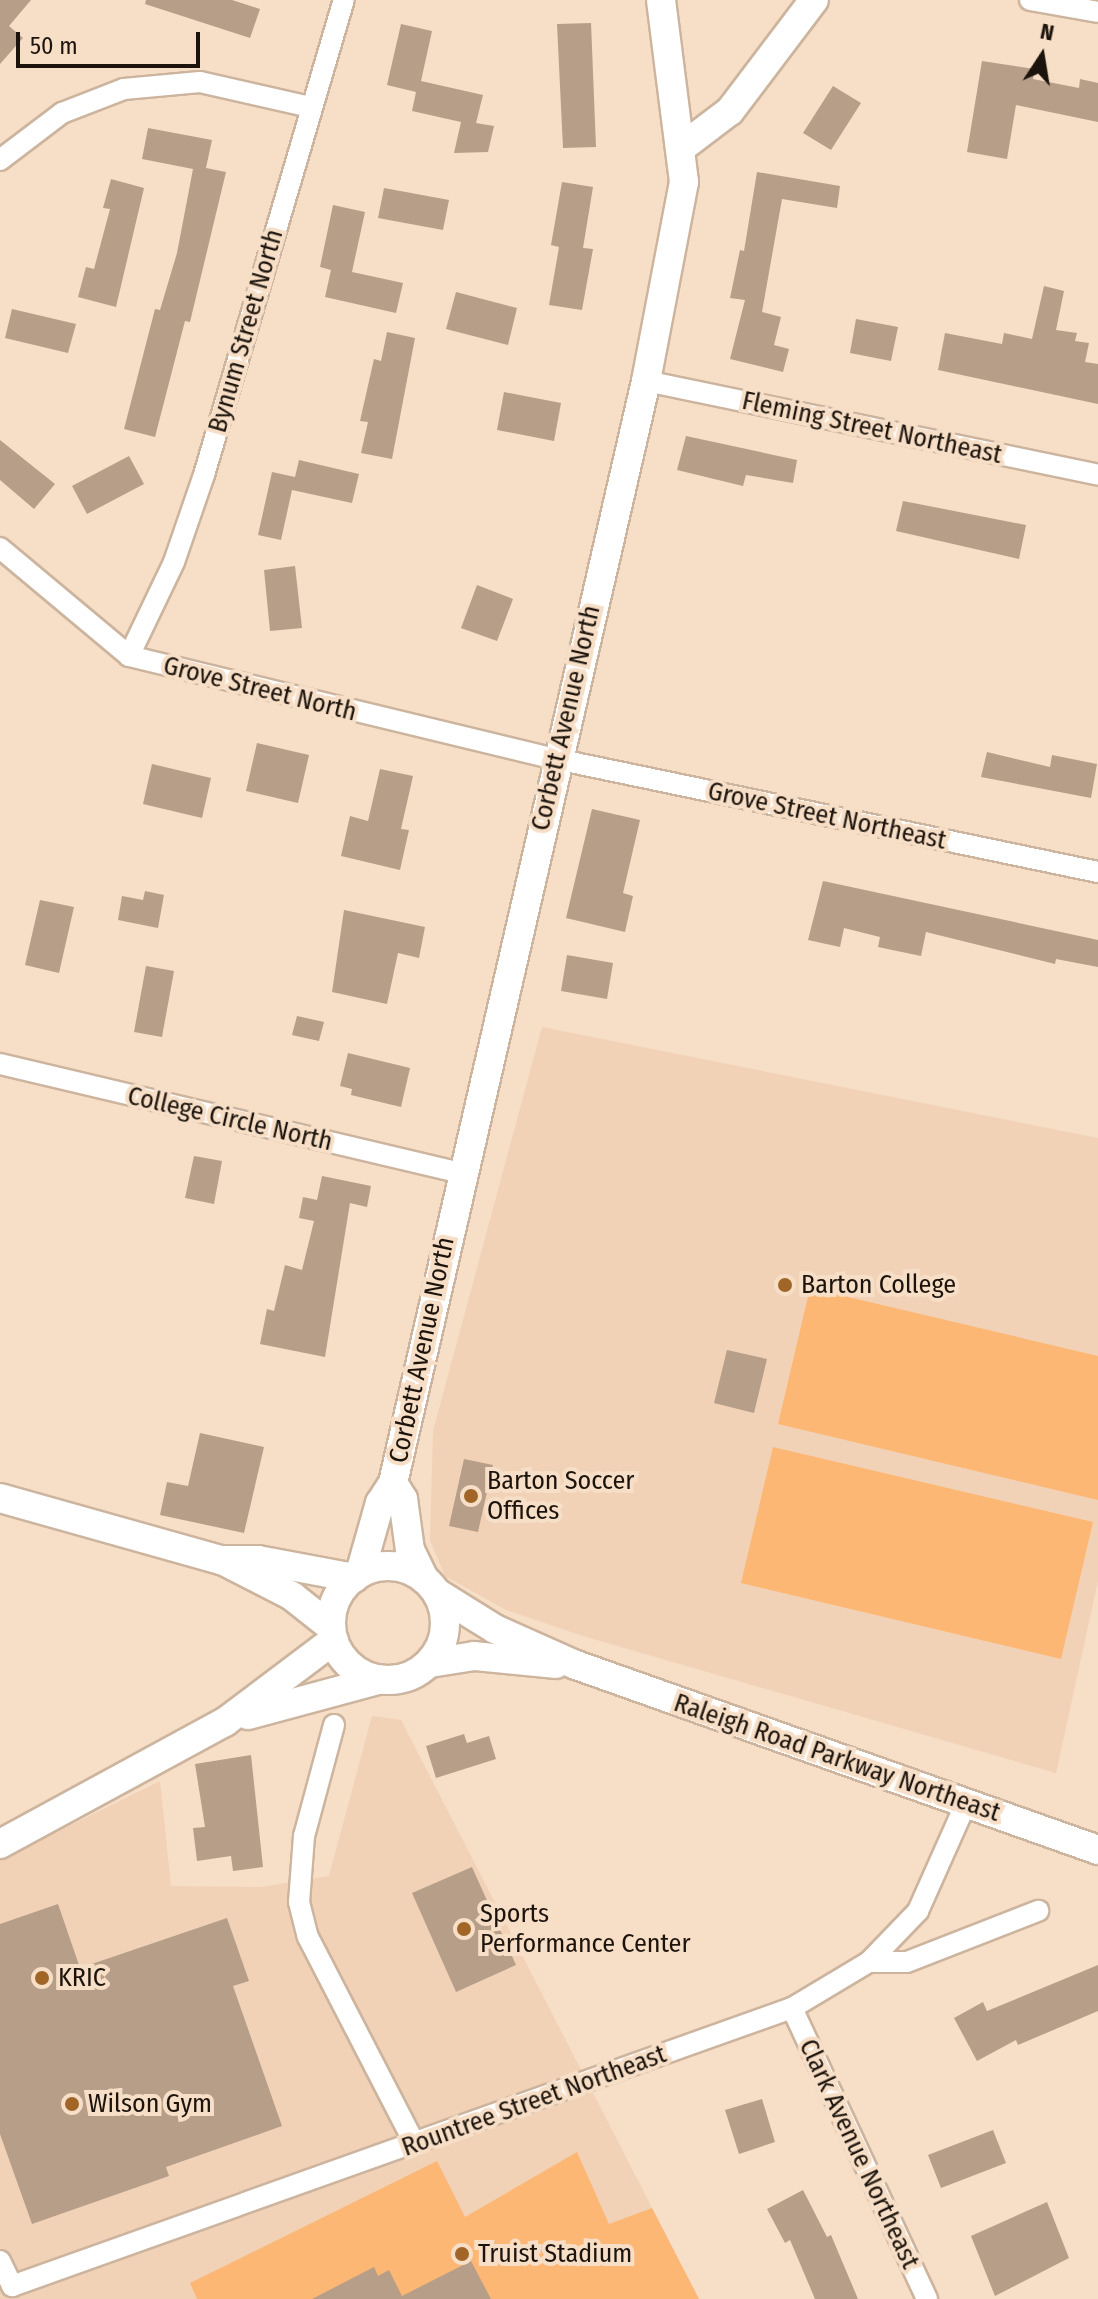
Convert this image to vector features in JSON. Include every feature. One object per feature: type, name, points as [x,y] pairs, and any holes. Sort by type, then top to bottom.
[{"type":"street","name":"Bynum Street North","points":[[129,656],[174,562],[204,475],[344,0]]},
{"type":"street","name":"Corbett Avenue North","points":[[357,1576],[380,1503],[393,1483],[460,1173],[646,381],[684,182],[661,0]]},
{"type":"street","points":[[681,148],[730,111],[814,0]]},
{"type":"street","points":[[1030,0],[1098,12]]},
{"type":"street","points":[[0,160],[62,113],[124,89],[200,82],[310,107]]},
{"type":"street","name":"Fleming Street Northeast","points":[[646,381],[1098,475]]},
{"type":"street","name":"Grove Street North","points":[[0,548],[129,656],[556,759]]},
{"type":"street","name":"Grove Street Northeast","points":[[556,759],[1098,872]]},
{"type":"street","name":"College Circle North","points":[[0,1064],[460,1173]]},
{"type":"street","name":"Corbett Avenue North","points":[[393,1483],[403,1499],[410,1550],[430,1586]]},
{"type":"street","points":[[0,1498],[221,1560],[292,1596],[332,1633],[345,1661],[378,1680]]},
{"type":"street","points":[[221,1560],[258,1560],[357,1576],[393,1567],[430,1586],[445,1629],[430,1663],[415,1674],[378,1680],[225,1722]]},
{"type":"street","points":[[0,1844],[225,1722],[332,1633],[341,1591],[357,1576]]},
{"type":"street","name":"Raleigh Road Parkway Northeast","points":[[430,1586],[495,1629],[576,1665],[1098,1850]]},
{"type":"street","name":"Raleigh Road Parkway Northeast","points":[[430,1663],[474,1656],[576,1665]]},
{"type":"street","points":[[334,1725],[304,1836],[299,1902],[308,1937],[415,2144]]},
{"type":"street","name":"Rountree Street Northeast","points":[[0,2261],[12,2286],[792,2008],[869,1962],[918,1911],[966,1803]]},
{"type":"street","points":[[869,1962],[907,1962],[1038,1911]]},
{"type":"street","name":"Clark Avenue Northeast","points":[[792,2008],[927,2299]]},
{"type":"shaded area","name":"Barton College","points":[[542,1027],[1098,1138],[1098,1581],[1056,1773],[583,1636],[506,1610],[445,1576],[430,1540],[433,1431]]},
{"type":"shaded area","points":[[810,1288],[1098,1356],[1098,1500],[778,1424]]},
{"type":"shaded area","points":[[773,1447],[1093,1522],[1061,1659],[741,1583]]},
{"type":"shaded area","points":[[372,1716],[401,1720],[699,2299],[0,2299],[0,1860],[160,1781],[171,1886],[261,1887],[329,1876]]},
{"type":"shaded area","name":"Truist Stadium","points":[[577,2152],[609,2224],[652,2208],[699,2299],[197,2299],[190,2283],[437,2161],[465,2217]]},
{"type":"building","points":[[0,0],[31,0],[9,26],[23,38],[0,64]]},
{"type":"building","points":[[146,0],[232,0],[260,9],[250,38],[145,4]]},
{"type":"building","points":[[591,23],[596,147],[563,148],[557,24]]},
{"type":"building","points":[[401,24],[432,31],[421,81],[483,95],[476,123],[494,126],[488,152],[454,153],[461,122],[412,111],[416,92],[387,85]]},
{"type":"building","points":[[982,61],[1035,69],[1033,79],[1079,88],[1080,79],[1098,83],[1098,122],[1016,105],[1007,159],[967,152]]},
{"type":"building","points":[[833,86],[861,103],[831,150],[803,133]]},
{"type":"building","points":[[148,128],[212,140],[206,168],[226,172],[190,322],[185,321],[155,437],[124,429],[155,309],[160,310],[177,253],[193,169],[142,159]]},
{"type":"building","points":[[757,172],[840,186],[837,208],[782,199],[762,312],[781,317],[774,345],[789,349],[783,372],[730,359],[745,300],[730,298],[740,250],[744,251]]},
{"type":"building","points":[[111,179],[144,188],[116,307],[78,297],[86,267],[94,269],[110,209],[103,208]]},
{"type":"building","points":[[562,182],[593,187],[583,248],[593,249],[582,310],[549,305],[559,247],[551,245]]},
{"type":"building","points":[[384,188],[449,200],[443,230],[378,218]]},
{"type":"building","points":[[333,205],[365,212],[352,272],[403,283],[396,313],[325,297],[331,270],[320,267]]},
{"type":"building","points":[[1044,286],[1064,291],[1056,330],[1077,333],[1075,341],[1089,343],[1085,362],[1098,364],[1098,404],[938,370],[945,333],[1002,344],[1004,333],[1032,339]]},
{"type":"building","points":[[456,292],[517,308],[508,345],[446,329]]},
{"type":"building","points":[[12,309],[76,324],[68,353],[5,338]]},
{"type":"building","points":[[856,319],[898,327],[891,361],[850,353]]},
{"type":"building","points":[[387,332],[415,338],[392,459],[361,453],[368,422],[360,421],[374,359],[381,361]]},
{"type":"building","points":[[504,392],[561,403],[554,441],[497,430]]},
{"type":"building","points":[[686,436],[797,460],[793,483],[746,475],[743,486],[677,470]]},
{"type":"building","points":[[0,440],[55,484],[34,509],[0,480]]},
{"type":"building","points":[[129,456],[144,484],[87,514],[72,486]]},
{"type":"building","points":[[299,460],[359,474],[352,503],[292,490],[281,540],[258,535],[272,472],[295,477]]},
{"type":"building","points":[[903,501],[1026,525],[1019,559],[896,531]]},
{"type":"building","points":[[295,566],[302,628],[270,631],[264,570]]},
{"type":"building","points":[[477,585],[513,599],[497,641],[461,628]]},
{"type":"building","points":[[257,743],[309,755],[298,803],[246,791]]},
{"type":"building","points":[[987,752],[1050,767],[1052,755],[1097,764],[1091,798],[981,777]]},
{"type":"building","points":[[152,764],[211,778],[202,818],[143,804]]},
{"type":"building","points":[[380,769],[413,776],[401,829],[409,830],[400,870],[341,856],[350,816],[368,821]]},
{"type":"building","points":[[592,809],[640,820],[623,893],[633,896],[625,932],[566,918]]},
{"type":"building","points":[[823,881],[1098,940],[1098,967],[1056,959],[1055,964],[926,932],[921,956],[878,947],[880,937],[844,928],[840,947],[808,940]]},
{"type":"building","points":[[145,891],[164,895],[158,928],[118,920],[122,896],[143,900]]},
{"type":"building","points":[[40,900],[74,907],[59,973],[25,965]]},
{"type":"building","points":[[344,910],[425,927],[419,958],[398,953],[387,1004],[332,992]]},
{"type":"building","points":[[567,955],[613,963],[607,999],[561,991]]},
{"type":"building","points":[[146,966],[174,971],[162,1037],[134,1032]]},
{"type":"building","points":[[297,1016],[324,1022],[319,1041],[292,1035]]},
{"type":"building","points":[[348,1053],[410,1068],[401,1107],[351,1095],[352,1089],[340,1086]]},
{"type":"building","points":[[194,1156],[222,1161],[214,1204],[185,1198]]},
{"type":"building","points":[[322,1176],[371,1186],[367,1207],[350,1203],[325,1357],[260,1344],[267,1309],[274,1311],[285,1265],[302,1270],[314,1221],[299,1218],[303,1197],[317,1200]]},
{"type":"building","points":[[727,1350],[767,1359],[754,1413],[714,1403]]},
{"type":"building","points":[[200,1433],[264,1447],[244,1533],[160,1515],[167,1482],[188,1486]]},
{"type":"building","name":"Barton Soccer Offices","points":[[464,1459],[493,1465],[478,1532],[449,1526]]},
{"type":"building","points":[[464,1734],[467,1743],[489,1736],[496,1759],[436,1778],[426,1746]]},
{"type":"building","points":[[251,1755],[263,1867],[233,1871],[231,1856],[197,1861],[193,1828],[205,1827],[195,1764]]},
{"type":"building","name":"Sports Performance Center","points":[[472,1867],[516,1965],[456,1992],[412,1893]]},
{"type":"building","points":[[58,1904],[80,1968],[227,1918],[249,1981],[233,1986],[282,2126],[166,2167],[169,2176],[32,2224],[0,2134],[0,1924]]},
{"type":"building","points":[[1098,1965],[1098,2011],[1018,2045],[1016,2040],[977,2061],[954,2018],[983,2002],[987,2011]]},
{"type":"building","points":[[762,2099],[775,2142],[739,2154],[725,2110]]},
{"type":"building","points":[[993,2130],[1006,2163],[941,2188],[928,2155]]},
{"type":"building","points":[[803,2190],[827,2237],[831,2235],[858,2299],[815,2299],[790,2240],[785,2243],[767,2209]]},
{"type":"building","points":[[1047,2202],[1069,2258],[995,2296],[971,2236]]},
{"type":"building","points":[[471,2261],[491,2299],[312,2299],[374,2267],[378,2276],[389,2270],[402,2296]]},
{"type":"place","name":"Barton College","points":[[785,1285]]},
{"type":"place","name":"Barton Soccer Offices","points":[[471,1496]]},
{"type":"place","name":"Sports Performance Center","points":[[464,1929]]},
{"type":"place","name":"KRIC","points":[[42,1978]]},
{"type":"place","name":"Wilson Gym","points":[[72,2104]]},
{"type":"place","name":"Truist Stadium","points":[[462,2254]]}]
